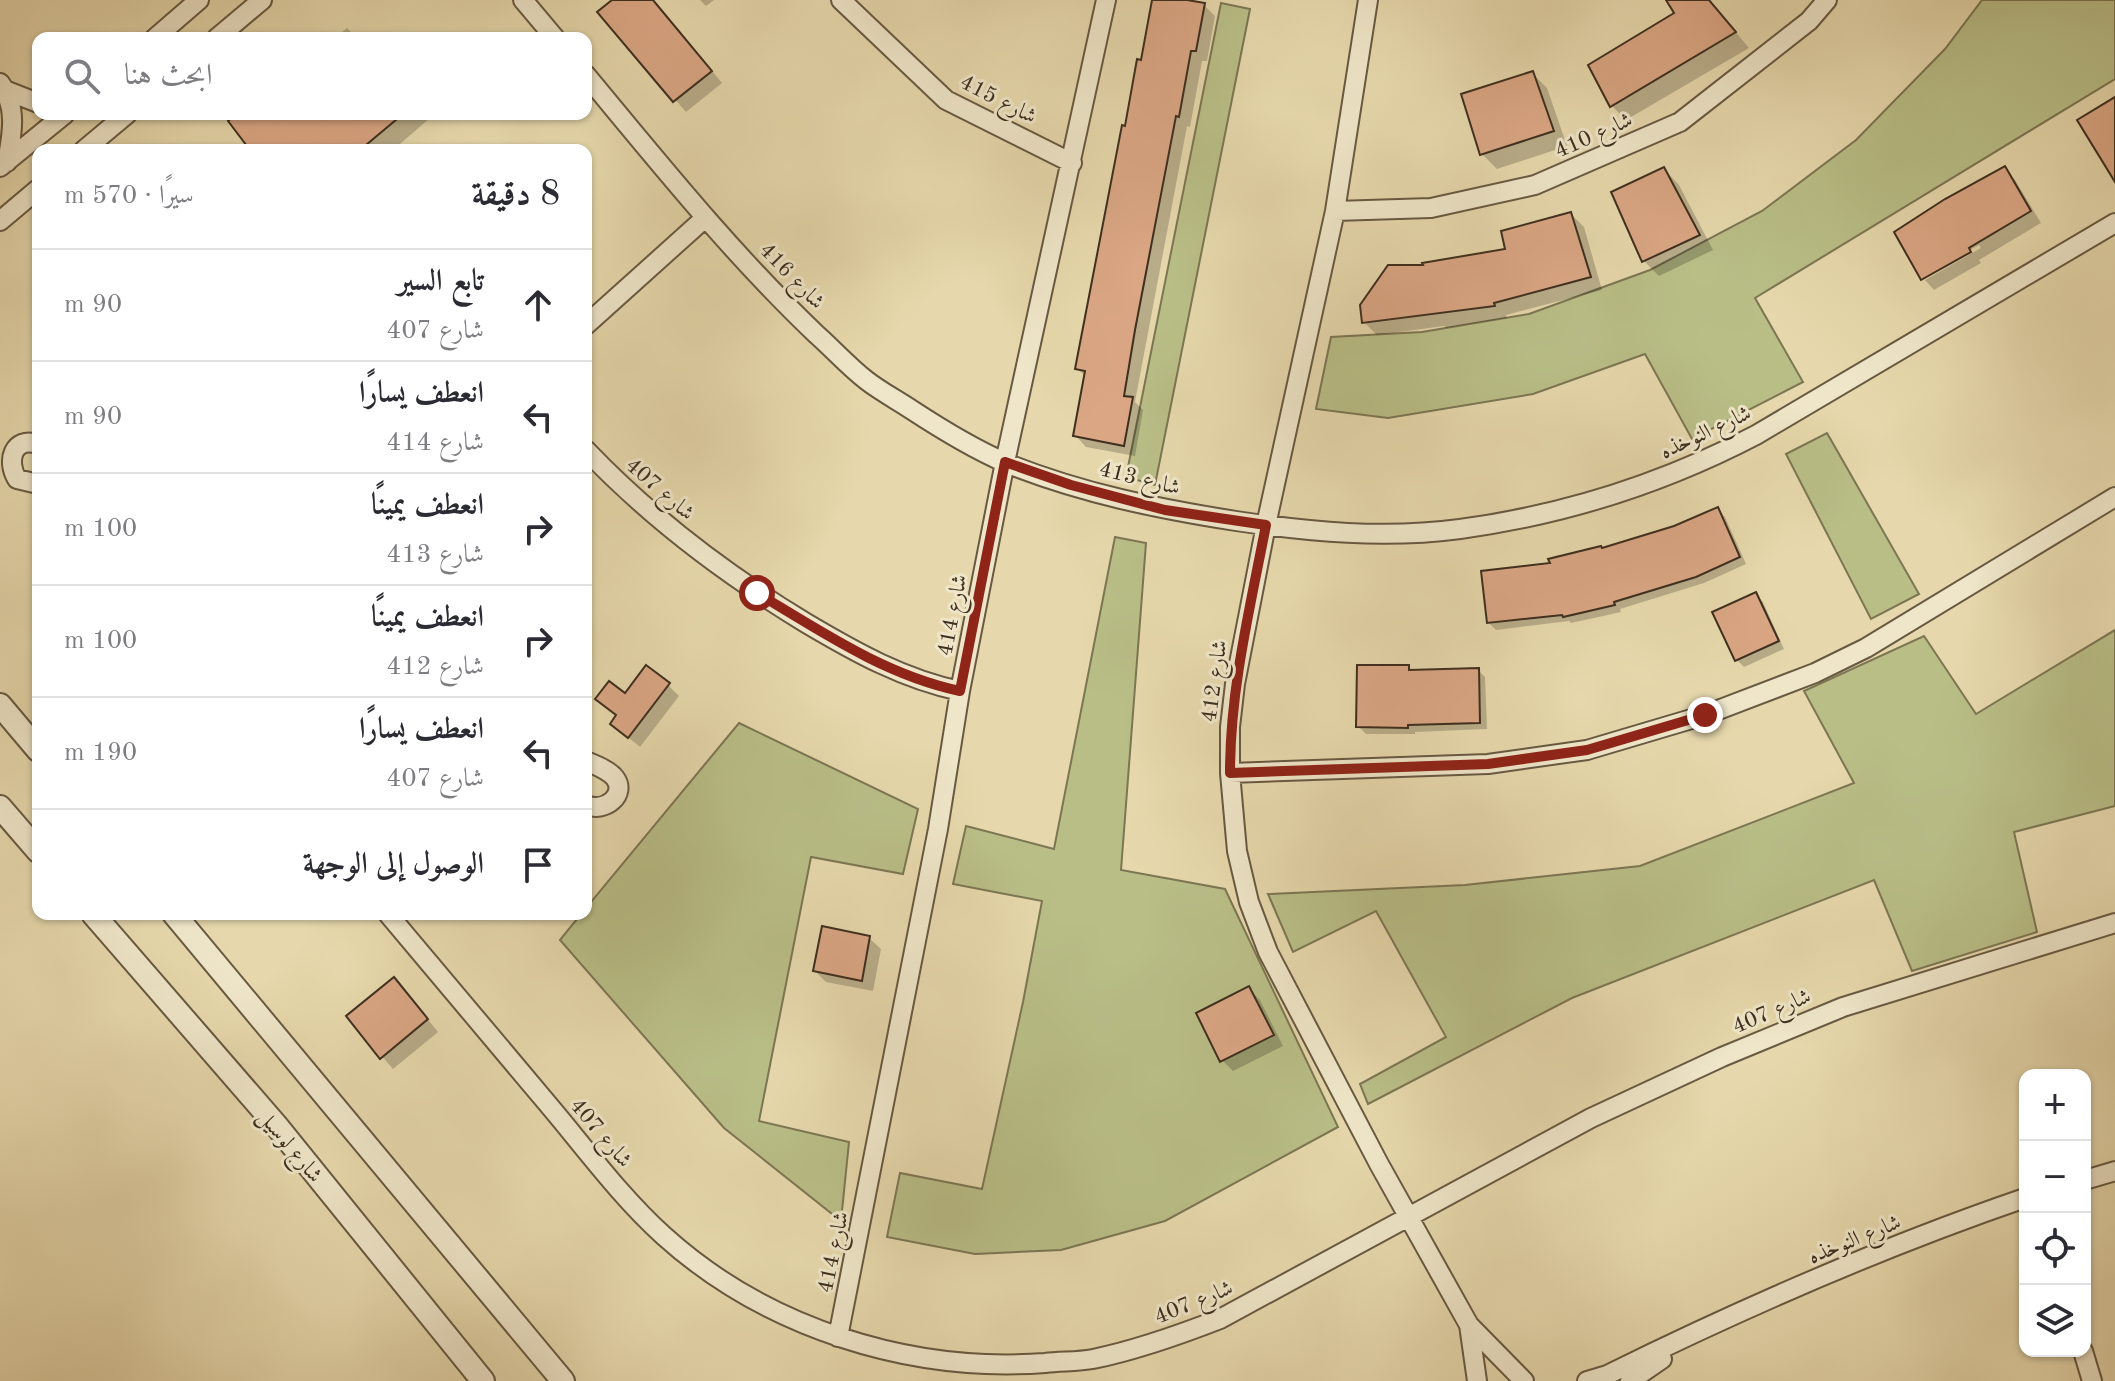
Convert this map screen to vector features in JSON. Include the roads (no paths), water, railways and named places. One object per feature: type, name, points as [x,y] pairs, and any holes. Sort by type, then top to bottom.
[{"type":"street","points":[[162,32],[199,0]]},
{"type":"street","points":[[224,32],[262,0]]},
{"type":"street","points":[[523,0],[550,32]]},
{"type":"street","name":"شارع 415","points":[[841,0],[946,100],[1072,163]]},
{"type":"street","name":"شارع 414","points":[[838,1337],[938,829],[960,691],[1005,462],[1106,0]]},
{"type":"street","name":"شارع 412","points":[[1368,0],[1335,211],[1266,525],[1235,684],[1230,727],[1230,773],[1237,851],[1249,902],[1268,952],[1409,1219],[1469,1325],[1524,1381]]},
{"type":"street","name":"شارع 410","points":[[1335,211],[1431,208],[1535,185],[1680,122],[1809,21],[1827,0]]},
{"type":"street","name":"شارع 416","points":[[592,82],[705,218],[782,301],[866,381],[934,424],[1005,462]]},
{"type":"street","points":[[2,86],[32,100]]},
{"type":"street","points":[[2,86],[14,126],[4,165]]},
{"type":"street","points":[[4,165],[58,120]]},
{"type":"street","points":[[100,143],[121,120]]},
{"type":"street","points":[[0,221],[32,195]]},
{"type":"street","points":[[592,320],[705,218]]},
{"type":"street","name":"شارع النوخذه","points":[[1266,525],[1356,534],[1456,530],[1557,510],[1655,481],[1756,435],[2115,223]]},
{"type":"street","points":[[32,442],[21,443],[13,450],[10,461],[17,479],[32,483]]},
{"type":"street","name":"شارع 407","points":[[592,456],[648,511],[757,593],[888,668],[914,680],[960,691]]},
{"type":"street","name":"شارع 413","points":[[1005,462],[1071,485],[1165,510],[1266,525]]},
{"type":"street","points":[[1230,773],[1488,764],[1587,750],[1705,715],[1815,673],[1866,648],[2115,497]]},
{"type":"street","points":[[0,705],[32,743]]},
{"type":"street","points":[[592,764],[610,773],[617,780],[618,788],[612,802],[605,807],[592,808]]},
{"type":"street","points":[[0,807],[32,844]]},
{"type":"street","name":"شارع لوسيل","points":[[98,920],[276,1125],[483,1381]]},
{"type":"street","points":[[179,920],[563,1381]]},
{"type":"street","name":"شارع 407","points":[[393,920],[635,1208],[694,1259],[760,1303],[838,1337],[884,1350],[969,1364],[1010,1365],[1091,1359],[1162,1341],[1220,1319],[1591,1118],[1722,1057],[1843,1007],[2115,923]]},
{"type":"street","points":[[2091,1178],[2115,1171]]},
{"type":"street","name":"شارع النوخذه","points":[[1587,1381],[1607,1375],[1808,1282],[2019,1200]]},
{"type":"street","name":"شارع 412","points":[[1469,1325],[1477,1381]]},
{"type":"street","name":"شارع النوخذه","points":[[1630,1381],[1704,1331]]},
{"type":"street","points":[[2085,1357],[2092,1381]]}]
